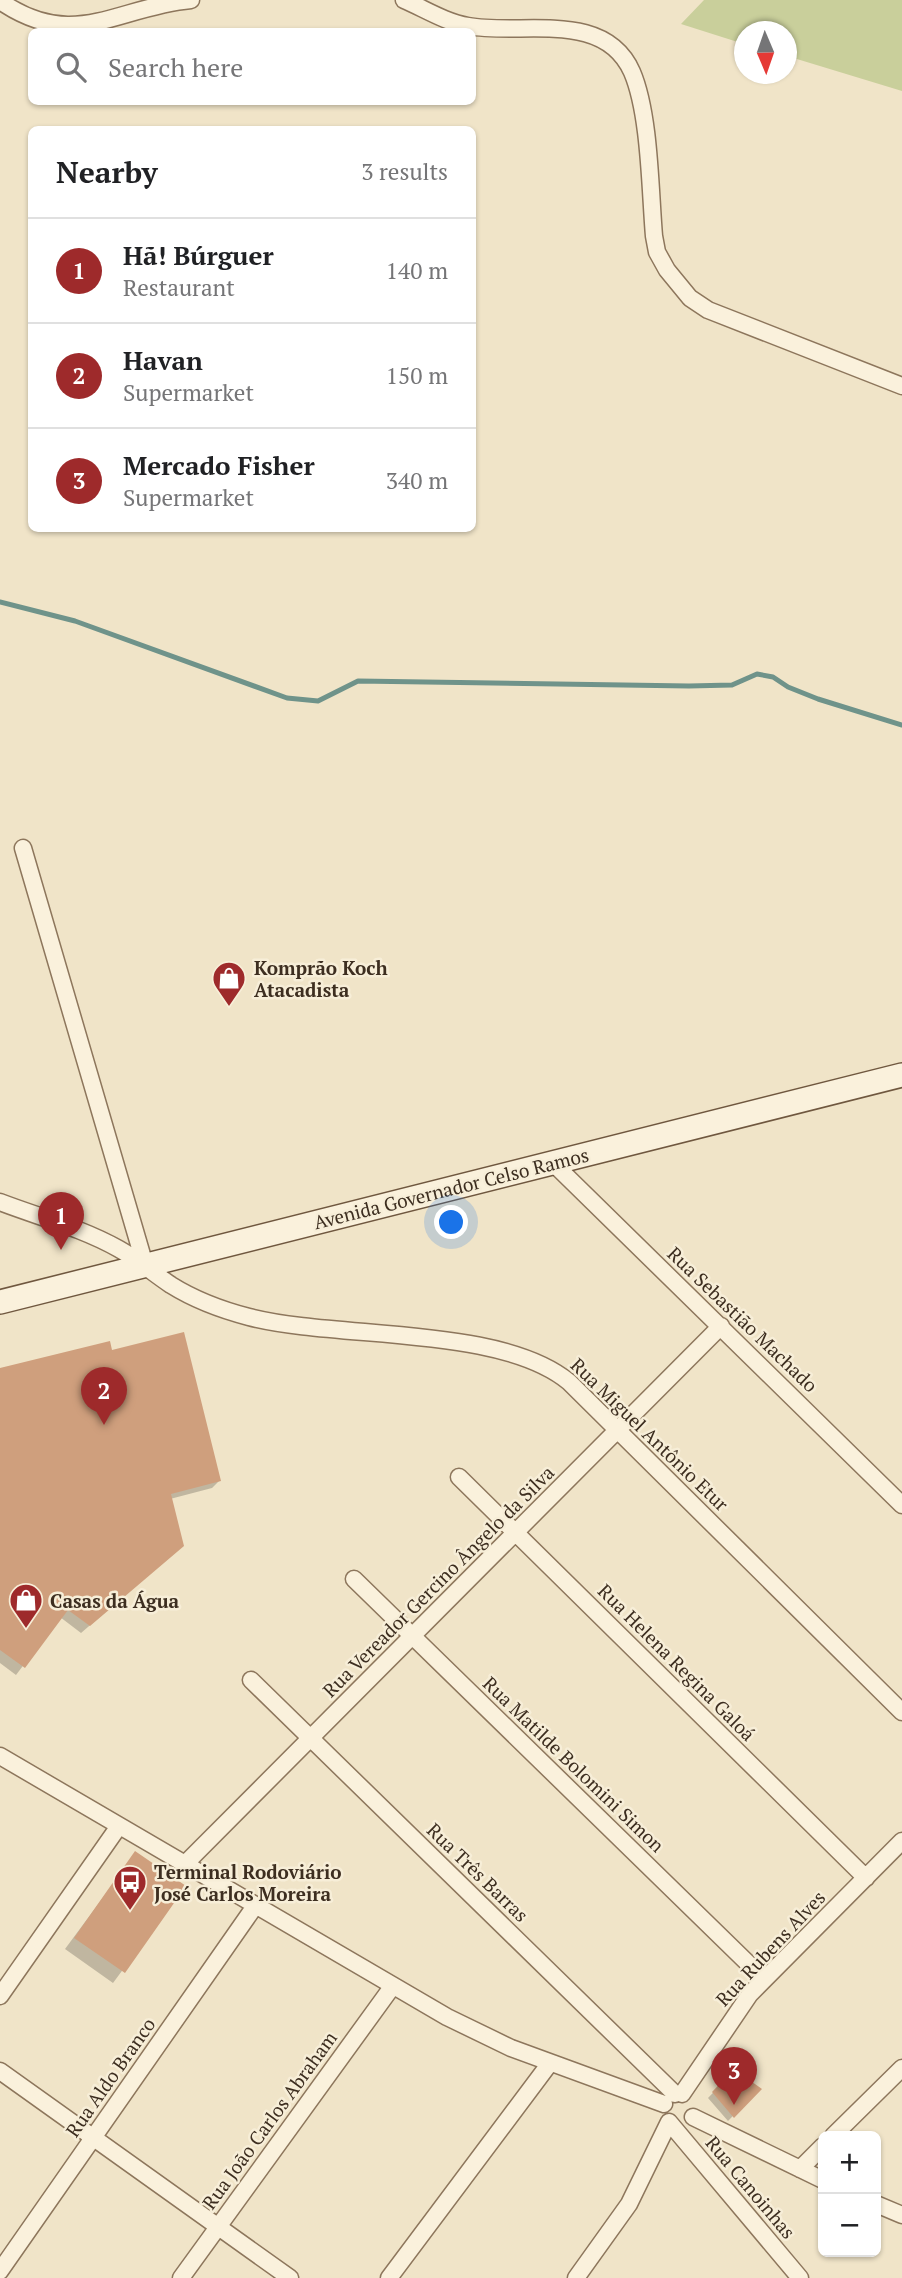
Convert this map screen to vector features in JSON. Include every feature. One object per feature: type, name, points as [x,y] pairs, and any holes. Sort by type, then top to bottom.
[{"type":"main road","name":"Avenida Governador Celso Ramos","points":[[0,1302],[902,1075]]},
{"type":"street","points":[[0,1],[38,20],[74,26],[92,25],[156,5],[191,0]]},
{"type":"street","points":[[404,0],[464,26],[577,31],[597,36],[612,45],[624,57],[639,94],[657,252],[677,284],[690,298],[728,320],[902,386]]},
{"type":"street","points":[[23,848],[145,1265]]},
{"type":"street","name":"Rua Sebastião Machado","points":[[553,1163],[902,1505]]},
{"type":"street","name":"Rua Miguel Antônio Etur","points":[[0,1202],[100,1240],[145,1265],[192,1297],[251,1318],[314,1328],[436,1340],[501,1352],[544,1364],[569,1382],[902,1712]]},
{"type":"street","name":"Rua Vereador Gercino Ângelo da Silva","points":[[185,1864],[721,1326]]},
{"type":"street","name":"Rua Helena Regina Galoá","points":[[459,1477],[866,1878]]},
{"type":"street","name":"Rua Matilde Bolomini Simon","points":[[354,1579],[764,1979]]},
{"type":"street","name":"Rua Três Barras","points":[[251,1680],[674,2097]]},
{"type":"street","points":[[3,1761],[185,1864],[392,1987],[486,2037],[550,2063],[693,2103],[693,2117]]},
{"type":"street","points":[[0,1996],[119,1826]]},
{"type":"street","name":"Rua Rubens Alves","points":[[674,2097],[737,2009],[902,1841]]},
{"type":"street","name":"Rua Aldo Branco","points":[[0,2271],[255,1906]]},
{"type":"street","name":"Rua João Carlos Abraham","points":[[181,2278],[392,1987]]},
{"type":"street","points":[[389,2278],[550,2063]]},
{"type":"street","points":[[838,2131],[902,2068]]},
{"type":"street","points":[[0,2071],[290,2278]]},
{"type":"street","points":[[674,2097],[663,2114],[669,2122],[682,2125],[693,2117]]},
{"type":"street","points":[[693,2117],[818,2178]]},
{"type":"street","points":[[576,2278],[629,2204],[669,2122]]},
{"type":"street","name":"Rua Canoinhas","points":[[669,2122],[800,2278]]},
{"type":"street","points":[[800,2169],[818,2151]]},
{"type":"street","points":[[881,2206],[902,2215]]},
{"type":"green space","points":[[704,0],[902,0],[902,91],[797,59],[797,21],[734,21],[734,41],[681,24]]},
{"type":"building","points":[[184,1332],[221,1481],[171,1494],[184,1546],[90,1626],[68,1610],[25,1668],[0,1650],[0,1368],[110,1341],[112,1350]]},
{"type":"building","name":"Terminal Rodoviário José Carlos Moreira","points":[[135,1851],[186,1886],[125,1973],[74,1938]]},
{"type":"building","points":[[734,2069],[762,2089],[734,2118],[712,2092]]},
{"type":"waterway","points":[[0,602],[75,621],[287,698],[318,701],[358,681],[689,686],[732,685],[757,674],[773,677],[788,687],[818,699],[902,725]]},
{"type":"place","name":"Komprão Koch Atacadista","points":[[229,1008]]},
{"type":"place","name":"Hã! Búrguer","points":[[61,1250]]},
{"type":"place","name":"Havan","points":[[104,1425]]},
{"type":"place","name":"Casas da Água","points":[[26,1630]]},
{"type":"place","name":"Terminal Rodoviário José Carlos Moreira","points":[[130,1912]]},
{"type":"place","name":"Mercado Fisher","points":[[734,2105]]}]
